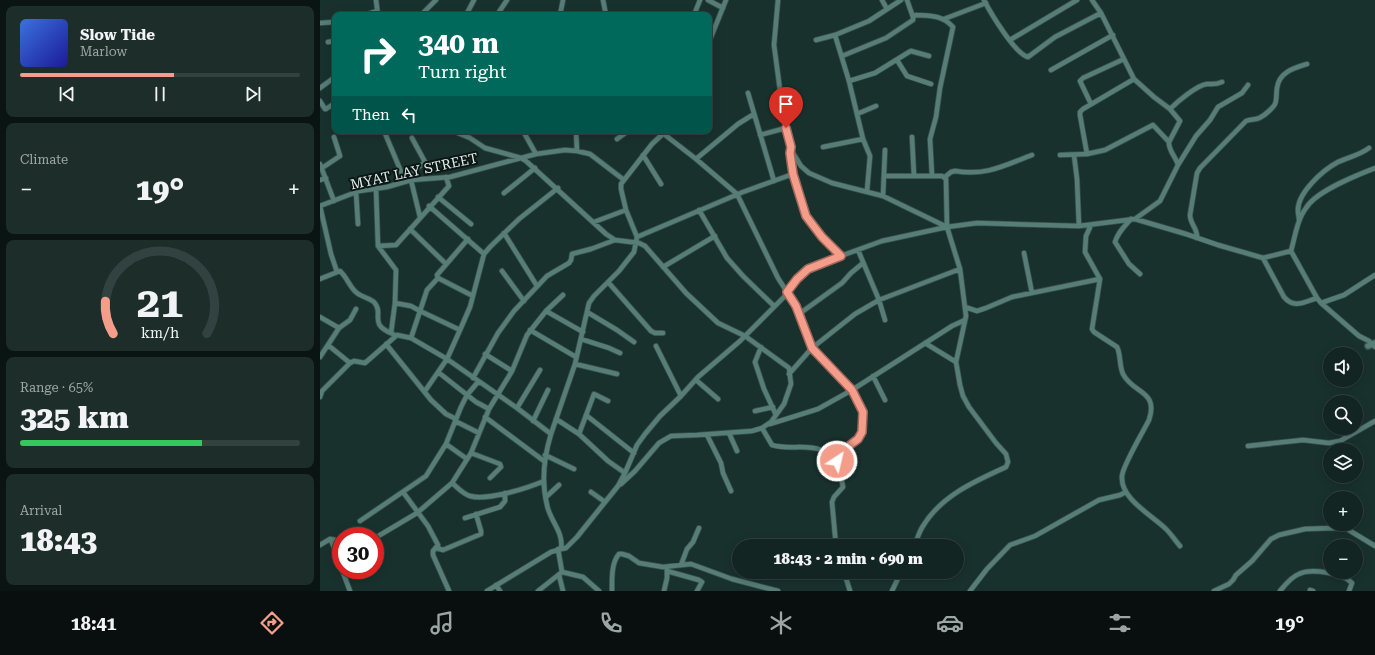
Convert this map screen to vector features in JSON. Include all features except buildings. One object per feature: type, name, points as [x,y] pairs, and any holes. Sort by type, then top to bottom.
[{"type":"street","points":[[376,0],[378,12]]},
{"type":"street","points":[[424,12],[436,0]]},
{"type":"street","points":[[468,12],[474,0]]},
{"type":"street","points":[[499,12],[507,0]]},
{"type":"street","points":[[561,12],[563,0]]},
{"type":"street","points":[[603,0],[605,12]]},
{"type":"street","points":[[695,12],[700,0]]},
{"type":"street","points":[[708,0],[723,8]]},
{"type":"street","points":[[712,35],[726,0]]},
{"type":"street","points":[[778,0],[774,44],[786,128],[793,153],[801,166],[809,173],[832,183],[883,196],[947,227]]},
{"type":"street","points":[[882,0],[887,9]]},
{"type":"street","points":[[816,40],[835,35],[869,21],[901,0]]},
{"type":"street","points":[[907,0],[913,17]]},
{"type":"street","points":[[1010,40],[1077,0]]},
{"type":"street","points":[[1092,0],[1113,35],[1134,79],[1179,118],[1180,123],[1168,142]]},
{"type":"street","points":[[944,19],[985,2],[998,25],[1021,54],[1028,57],[1055,37],[1101,13]]},
{"type":"street","points":[[842,56],[886,38],[913,20],[913,17],[916,15],[944,19],[953,27],[940,88],[936,117],[930,139],[932,176]]},
{"type":"street","points":[[320,23],[332,22]]},
{"type":"street","points":[[835,35],[849,81],[863,139],[870,156],[867,192]]},
{"type":"street","points":[[1051,70],[1113,35]]},
{"type":"street","points":[[328,42],[332,41]]},
{"type":"street","points":[[849,81],[875,73],[911,51],[929,56]]},
{"type":"street","points":[[1091,104],[1080,81],[1083,78],[1124,59]]},
{"type":"street","points":[[897,60],[907,76],[931,84]]},
{"type":"street","points":[[1197,238],[1198,233],[1190,220],[1190,215],[1197,173],[1200,168],[1246,122],[1250,119],[1261,118],[1276,103],[1277,85],[1285,73],[1290,69],[1307,64]]},
{"type":"street","points":[[320,88],[332,78]]},
{"type":"street","points":[[1087,154],[1080,112],[1134,79]]},
{"type":"street","points":[[1170,109],[1198,88],[1206,84],[1216,85],[1222,82]]},
{"type":"street","points":[[1140,274],[1129,264],[1115,242],[1121,230],[1133,219],[1160,201],[1178,165],[1196,136],[1210,120],[1218,107],[1242,93],[1248,85]]},
{"type":"street","points":[[748,93],[774,181]]},
{"type":"street","points":[[320,101],[322,108],[326,109],[332,105]]},
{"type":"street","points":[[857,114],[876,106]]},
{"type":"street","points":[[696,159],[738,124],[754,114]]},
{"type":"street","points":[[1060,155],[1087,154],[1105,150],[1153,125],[1168,142],[1168,146],[1178,165]]},
{"type":"street","points":[[760,135],[786,128]]},
{"type":"street","points":[[385,134],[407,180],[420,217]]},
{"type":"street","points":[[460,134],[470,138],[485,148],[521,158],[558,188],[606,234],[615,240],[641,243],[686,293],[718,324],[745,336],[789,368],[791,384],[784,404],[771,422],[764,427]]},
{"type":"street","points":[[527,134],[536,154]]},
{"type":"street","points":[[576,134],[577,150]]},
{"type":"street","points":[[617,139],[624,134]]},
{"type":"street","points":[[562,591],[560,549],[562,543],[560,535],[550,515],[546,497],[544,481],[545,455],[550,434],[581,340],[589,303],[634,252],[637,237],[626,210],[620,189],[624,180],[661,134]]},
{"type":"street","points":[[665,134],[737,194],[778,278],[796,306],[812,348],[852,390],[863,412],[862,432],[858,439],[837,455],[843,487],[834,497],[832,502],[835,539]]},
{"type":"street","points":[[334,137],[340,156],[321,166],[334,201]]},
{"type":"street","points":[[912,137],[914,176]]},
{"type":"street","points":[[407,180],[424,164],[412,138]]},
{"type":"street","points":[[823,147],[863,139]]},
{"type":"street","points":[[791,147],[790,153],[793,174],[806,216],[822,237],[841,256]]},
{"type":"street","points":[[1299,220],[1298,210],[1302,194],[1321,174],[1337,163],[1362,154],[1369,148]]},
{"type":"street","name":"MYAT LAY STREET","points":[[320,206],[356,192],[407,180],[446,177],[536,154],[566,150],[577,150],[590,154],[624,180]]},
{"type":"street","points":[[883,196],[885,150]]},
{"type":"street","points":[[643,155],[662,184]]},
{"type":"street","points":[[884,176],[945,177],[954,171],[978,173],[989,171],[1032,155]]},
{"type":"street","points":[[1074,155],[1077,179],[1079,226]]},
{"type":"street","points":[[504,192],[534,168]]},
{"type":"street","points":[[1372,345],[1359,336],[1317,298],[1290,252],[1299,220],[1306,207],[1312,201],[1353,177],[1375,168]]},
{"type":"street","points":[[637,237],[737,194],[793,174]]},
{"type":"street","points":[[378,246],[396,246],[429,206],[448,186],[446,177]]},
{"type":"street","points":[[917,539],[923,526],[942,504],[974,481],[1006,467],[1008,462],[1006,454],[969,407],[963,396],[956,362],[966,316],[960,269],[947,227],[945,177]]},
{"type":"street","points":[[320,180],[326,178]]},
{"type":"street","points":[[376,188],[378,246],[396,270],[395,303],[391,333]]},
{"type":"street","points":[[425,391],[447,359],[460,330],[473,296],[484,254],[519,219],[558,188]]},
{"type":"street","points":[[356,192],[358,224]]},
{"type":"street","points":[[438,197],[471,224]]},
{"type":"street","points":[[320,206],[331,254],[337,272]]},
{"type":"street","points":[[429,206],[484,254]]},
{"type":"street","points":[[594,222],[626,210]]},
{"type":"street","points":[[699,210],[727,258],[774,306]]},
{"type":"street","points":[[618,486],[637,445],[645,434],[696,380],[745,336],[787,292],[797,279],[808,269],[882,241],[947,227],[977,223],[1079,226],[1133,219],[1197,238],[1218,246],[1263,258],[1290,252]]},
{"type":"street","points":[[1091,225],[1086,236],[1085,252],[1100,279],[1092,329],[1094,332],[1117,347],[1122,373],[1127,381],[1146,395],[1151,405],[1152,413],[1125,466],[1122,476],[1126,492],[1151,518],[1165,529],[1180,546]]},
{"type":"street","points":[[410,229],[446,264]]},
{"type":"street","points":[[504,233],[537,286]]},
{"type":"street","points":[[663,267],[715,236]]},
{"type":"street","points":[[411,338],[427,290],[438,278],[437,275],[468,239]]},
{"type":"street","points":[[473,378],[498,333],[514,311],[547,276],[569,263],[572,254],[615,240]]},
{"type":"street","points":[[858,250],[879,300],[885,320]]},
{"type":"street","points":[[1024,253],[1032,293]]},
{"type":"street","points":[[1263,258],[1284,297],[1289,302],[1297,304],[1317,298]]},
{"type":"street","points":[[799,314],[842,283],[850,273],[863,263]]},
{"type":"street","points":[[790,374],[812,348],[855,314],[879,300],[960,269]]},
{"type":"street","points":[[320,279],[340,271],[358,294],[373,301],[378,311],[377,320],[379,324],[387,331],[411,338],[447,359],[517,408],[550,434]]},
{"type":"street","points":[[502,271],[524,301]]},
{"type":"street","points":[[1322,303],[1344,295],[1375,275]]},
{"type":"street","points":[[438,278],[473,296]]},
{"type":"street","points":[[965,307],[977,311],[1012,297],[1100,279]]},
{"type":"street","points":[[608,282],[651,331],[655,333],[663,333]]},
{"type":"street","points":[[384,533],[418,513],[452,483],[471,453],[485,417],[512,371],[530,330],[546,311],[563,295]]},
{"type":"street","points":[[395,303],[411,306],[460,330]]},
{"type":"street","points":[[320,357],[339,328],[350,320],[356,309]]},
{"type":"street","points":[[546,311],[583,332]]},
{"type":"street","points":[[587,312],[634,342]]},
{"type":"street","points":[[320,317],[339,328]]},
{"type":"street","points":[[487,591],[551,552],[566,548],[577,538],[618,486],[635,471],[659,443],[665,439],[671,436],[707,435],[752,431],[818,409],[852,390],[952,326],[965,320]]},
{"type":"street","points":[[530,330],[576,357]]},
{"type":"street","points":[[320,396],[322,391],[350,363],[354,361],[365,364],[397,335]]},
{"type":"street","points":[[581,340],[609,348],[620,353]]},
{"type":"street","points":[[925,343],[956,362]]},
{"type":"street","points":[[386,344],[431,400],[446,414],[479,433]]},
{"type":"street","points":[[328,345],[350,363]]},
{"type":"street","points":[[656,346],[681,396]]},
{"type":"street","points":[[761,347],[755,362],[764,389],[776,415]]},
{"type":"street","points":[[485,354],[512,371]]},
{"type":"street","points":[[574,364],[617,374]]},
{"type":"street","points":[[517,408],[540,370]]},
{"type":"street","points":[[438,372],[476,402],[489,409]]},
{"type":"street","points":[[872,376],[884,400]]},
{"type":"street","points":[[696,380],[718,399]]},
{"type":"street","points":[[360,521],[426,476],[446,444],[467,395],[478,382]]},
{"type":"street","points":[[533,421],[548,390]]},
{"type":"street","points":[[579,434],[594,394],[608,400]]},
{"type":"street","points":[[755,411],[773,407]]},
{"type":"street","points":[[586,415],[634,453]]},
{"type":"street","points":[[485,417],[544,461]]},
{"type":"street","points":[[556,419],[579,434],[608,461],[625,473]]},
{"type":"street","points":[[1248,446],[1297,440],[1329,444],[1340,441],[1375,422]]},
{"type":"street","points":[[764,427],[772,445],[779,447],[821,450],[837,461]]},
{"type":"street","points":[[729,433],[737,451]]},
{"type":"street","points":[[707,435],[721,463],[731,491]]},
{"type":"street","points":[[446,444],[467,459]]},
{"type":"street","points":[[471,453],[500,464],[501,467],[490,478]]},
{"type":"street","points":[[545,455],[574,468]]},
{"type":"street","points":[[452,483],[462,492],[471,496],[479,496],[505,493],[527,488],[544,481]]},
{"type":"street","points":[[546,497],[559,485]]},
{"type":"street","points":[[403,492],[438,545],[433,551],[433,555],[448,591]]},
{"type":"street","points":[[591,492],[605,502]]},
{"type":"street","points":[[970,591],[987,569],[1010,545],[1035,536],[1099,500],[1126,492]]},
{"type":"street","points":[[465,518],[504,504],[505,493]]},
{"type":"street","points":[[437,548],[443,550],[481,534],[482,531],[476,514]]},
{"type":"street","points":[[681,565],[687,549],[698,528]]},
{"type":"street","points":[[1214,591],[1229,584],[1271,539],[1279,535],[1305,529],[1348,529],[1375,546]]},
{"type":"street","points":[[320,545],[330,539],[331,540]]},
{"type":"street","points":[[612,591],[612,578],[616,559],[619,554],[629,556],[638,563],[667,569],[699,580],[702,582],[697,591]]},
{"type":"street","points":[[667,569],[691,564],[732,579],[778,591]]},
{"type":"street","points":[[664,591],[667,569]]},
{"type":"street","points":[[1280,591],[1289,581],[1299,574],[1314,571],[1349,580],[1352,583],[1349,591]]},
{"type":"street","points":[[538,591],[561,574],[583,577],[599,591]]},
{"type":"street","points":[[345,579],[350,591]]},
{"type":"street","points":[[846,579],[850,591]]},
{"type":"street","points":[[892,591],[898,579]]},
{"type":"street","points":[[496,585],[500,591]]},
{"type":"street","points":[[973,586],[978,591]]},
{"type":"route","points":[[786,128],[791,147],[790,153],[793,174],[806,216],[814,228],[841,256],[808,269],[797,279],[787,292],[796,306],[812,348],[852,390],[863,412],[864,421],[862,432],[858,439],[837,455],[837,461]]}]
